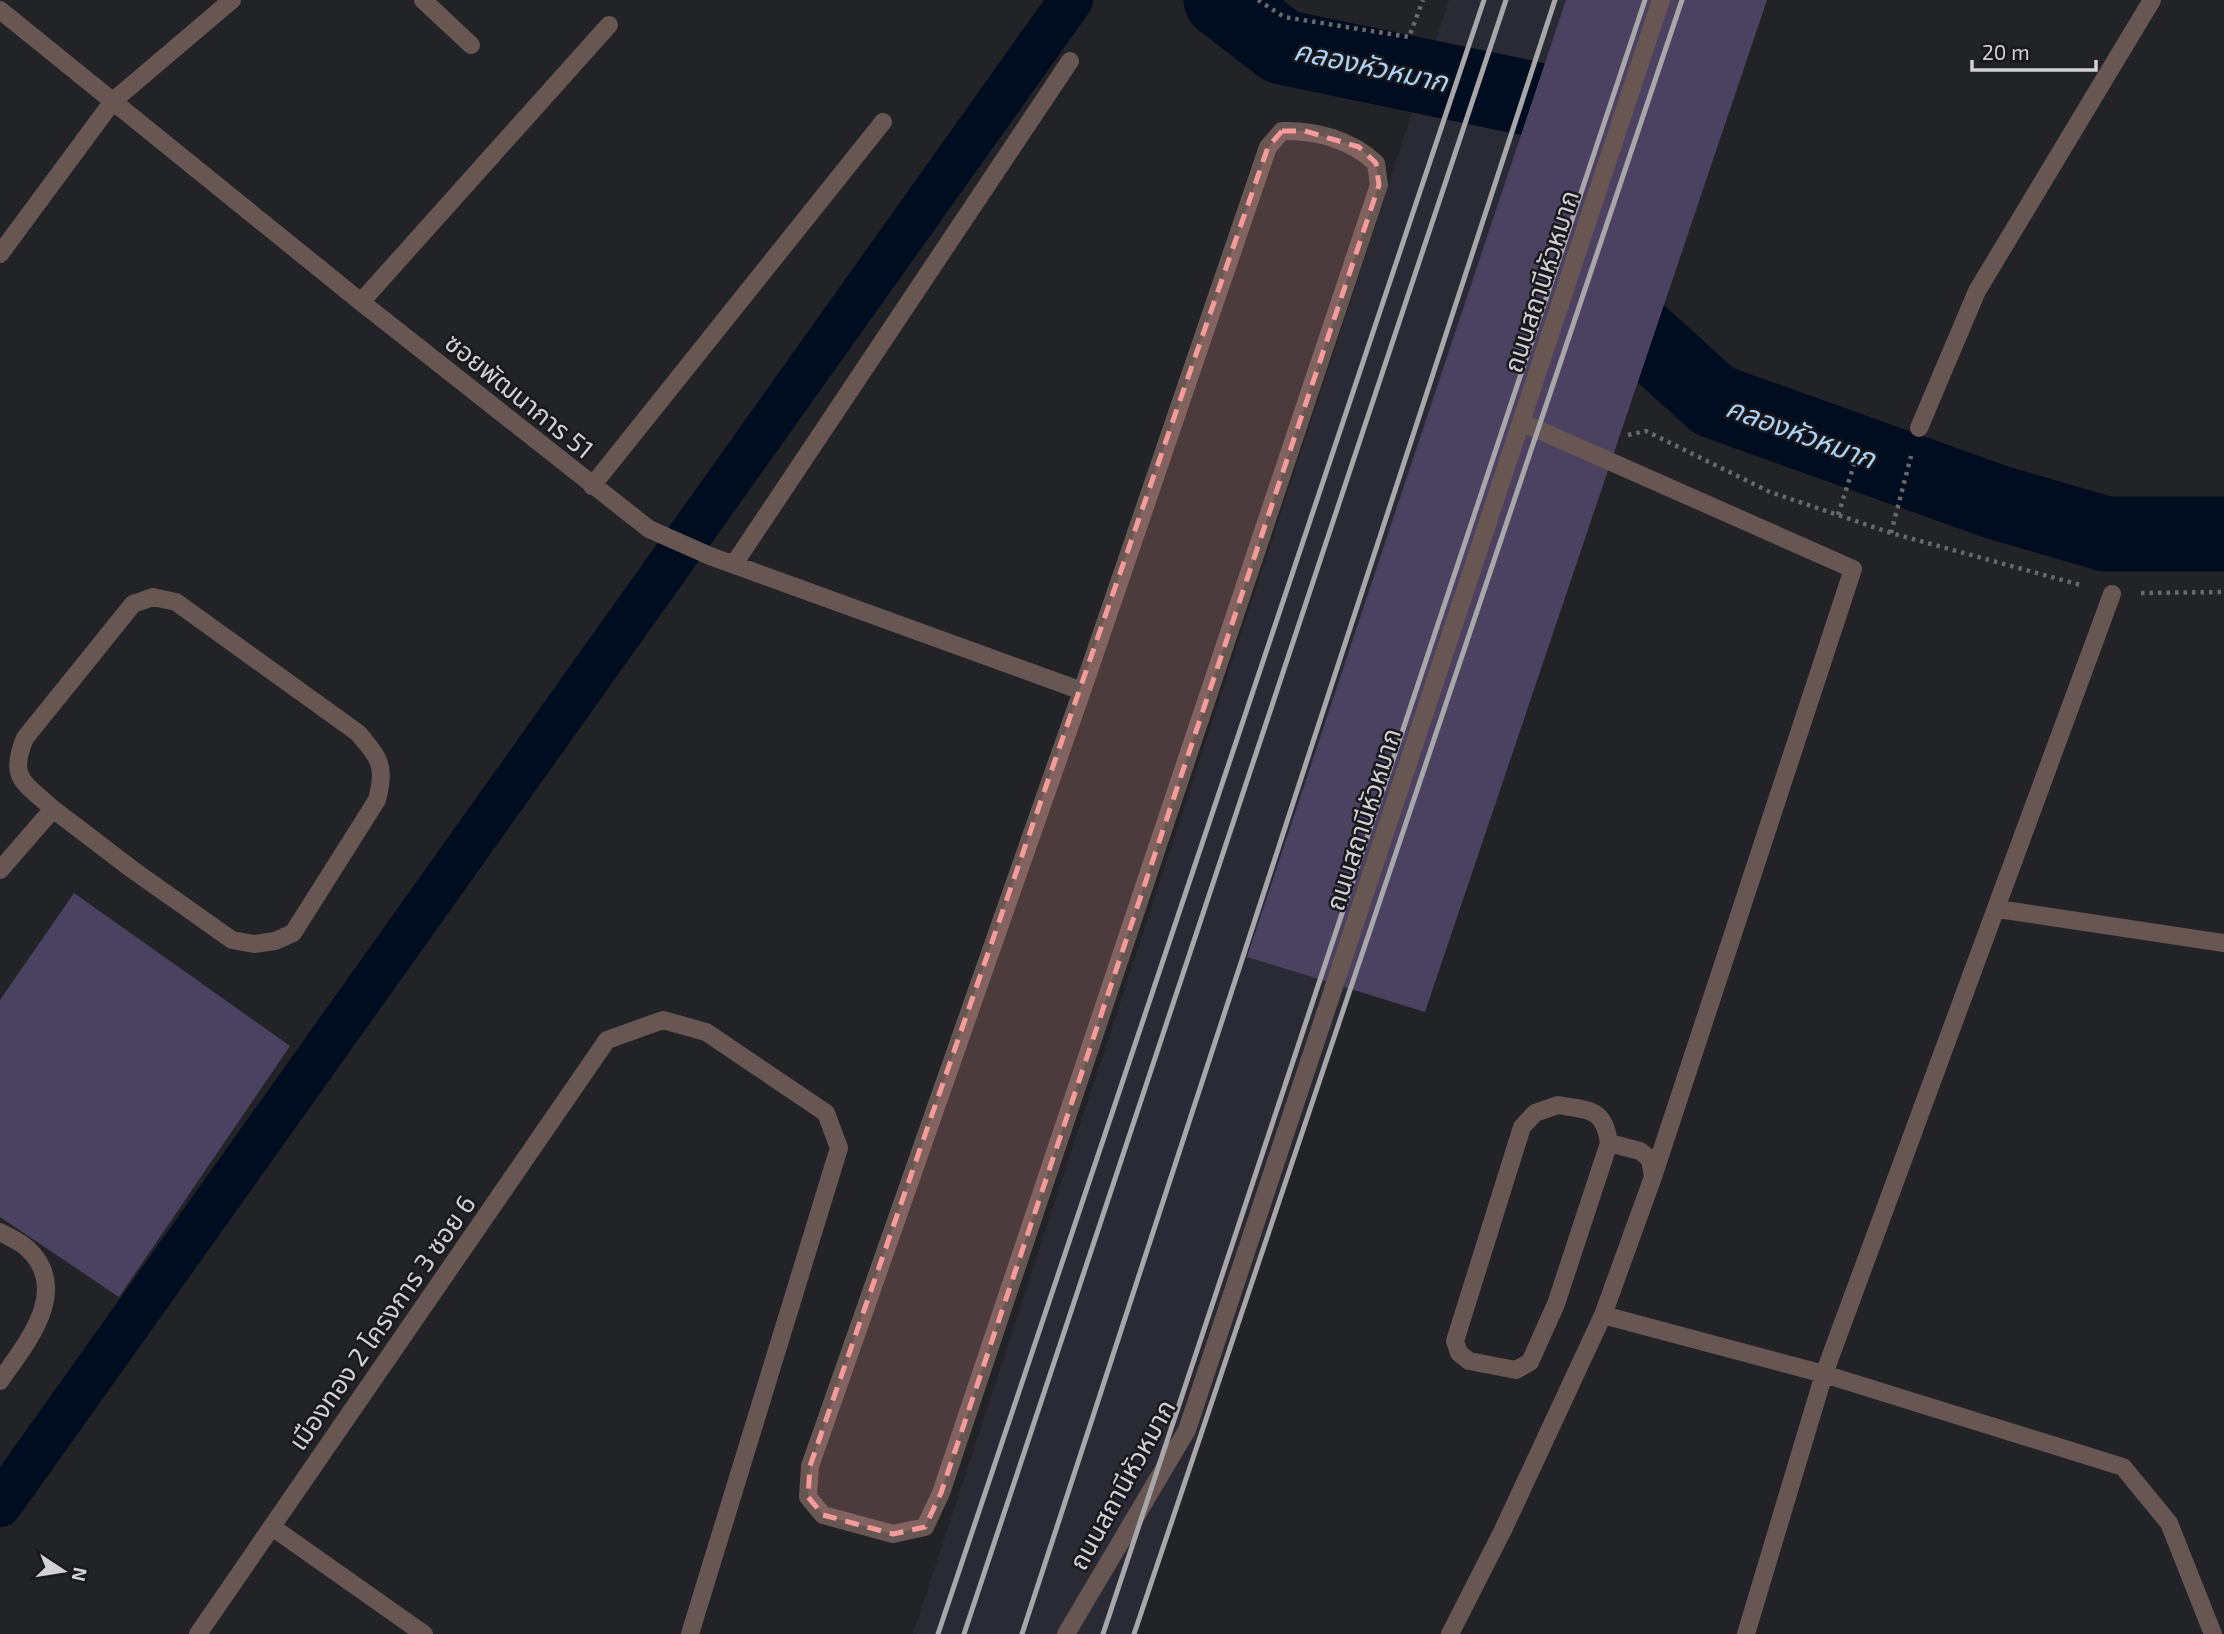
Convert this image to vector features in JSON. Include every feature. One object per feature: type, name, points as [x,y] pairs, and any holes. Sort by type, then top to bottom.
[{"type":"street","points":[[0,254],[113,101],[232,0]]},
{"type":"street","points":[[423,0],[471,45]]},
{"type":"street","name":"ถนนสถานีหัวหมาก","points":[[1066,1634],[1187,1430],[1661,0]]},
{"type":"street","points":[[1919,428],[1977,291],[2151,0]]},
{"type":"street","name":"ซอยพัฒนาการ 51","points":[[0,9],[361,302],[649,529],[710,556],[1082,691]]},
{"type":"street","points":[[361,302],[609,26]]},
{"type":"street","points":[[734,564],[1070,61]]},
{"type":"street","points":[[592,486],[883,122]]},
{"type":"street","points":[[1283,131],[1305,131],[1359,147],[1376,163],[1379,185],[942,1493],[925,1527],[893,1534],[823,1515],[808,1497],[810,1466],[1082,691],[1268,147],[1283,131]]},
{"type":"street","points":[[1450,1634],[1503,1530],[1603,1315],[1653,1177],[1853,569],[1521,422]]},
{"type":"street","points":[[1746,1634],[1824,1374],[1998,909],[2112,594]]},
{"type":"street","points":[[153,597],[176,602],[359,733],[379,757],[383,778],[377,800],[293,933],[275,942],[254,944],[232,940],[133,870],[53,808],[20,779],[16,760],[25,738],[133,604],[153,597]]},
{"type":"street","points":[[0,870],[53,808]]},
{"type":"street","points":[[1998,909],[2224,943]]},
{"type":"street","name":"เมืองทอง 2 โครงการ 3 ซอย 6","points":[[198,1634],[607,1040],[663,1020],[706,1032],[826,1113],[839,1148],[690,1634]]},
{"type":"street","points":[[1558,1105],[1597,1113],[1603,1119],[1609,1143],[1556,1304],[1530,1362],[1516,1370],[1469,1361],[1459,1353],[1455,1341],[1522,1127],[1535,1113],[1558,1105]]},
{"type":"street","points":[[1609,1143],[1640,1151],[1650,1159],[1653,1177]]},
{"type":"street","points":[[0,1232],[28,1249],[43,1270],[47,1294],[38,1326],[0,1381]]},
{"type":"street","points":[[1603,1315],[1824,1374],[2123,1468],[2169,1523],[2213,1634]]},
{"type":"street","points":[[272,1527],[424,1634]]},
{"type":"path","points":[[1258,0],[1284,17],[1409,37],[1423,0]]},
{"type":"path","points":[[1891,533],[1919,428]]},
{"type":"path","points":[[1601,458],[1628,436],[1646,431],[1770,492],[1891,533],[2112,594],[2224,592]]},
{"type":"path","points":[[1838,515],[1858,452]]},
{"type":"highlighted area","points":[[1282,131],[1305,131],[1359,147],[1376,163],[1379,185],[941,1493],[925,1527],[893,1534],[823,1515],[808,1497],[810,1466],[1268,147]]},
{"type":"shaded area","points":[[1449,0],[1679,0],[1131,1634],[913,1634]]},
{"type":"building","points":[[1566,0],[1767,0],[1425,1012],[1247,957]]},
{"type":"building","points":[[74,893],[290,1046],[119,1297],[0,1217],[0,1000]]},
{"type":"waterway","points":[[0,1505],[1071,0]]},
{"type":"waterway","name":"คลองหัวหมาก","points":[[1221,0],[1282,47],[1634,120]]},
{"type":"waterway","name":"คลองหัวหมาก","points":[[1616,259],[1609,306],[1714,401],[1996,502],[2106,534],[2224,534]]},
{"type":"railway","points":[[938,1634],[1484,0]]},
{"type":"railway","points":[[964,1634],[1506,0]]},
{"type":"railway","points":[[1022,1634],[1555,0]]},
{"type":"railway","points":[[1103,1634],[1645,0]]},
{"type":"railway","points":[[1134,1634],[1682,0]]}]
